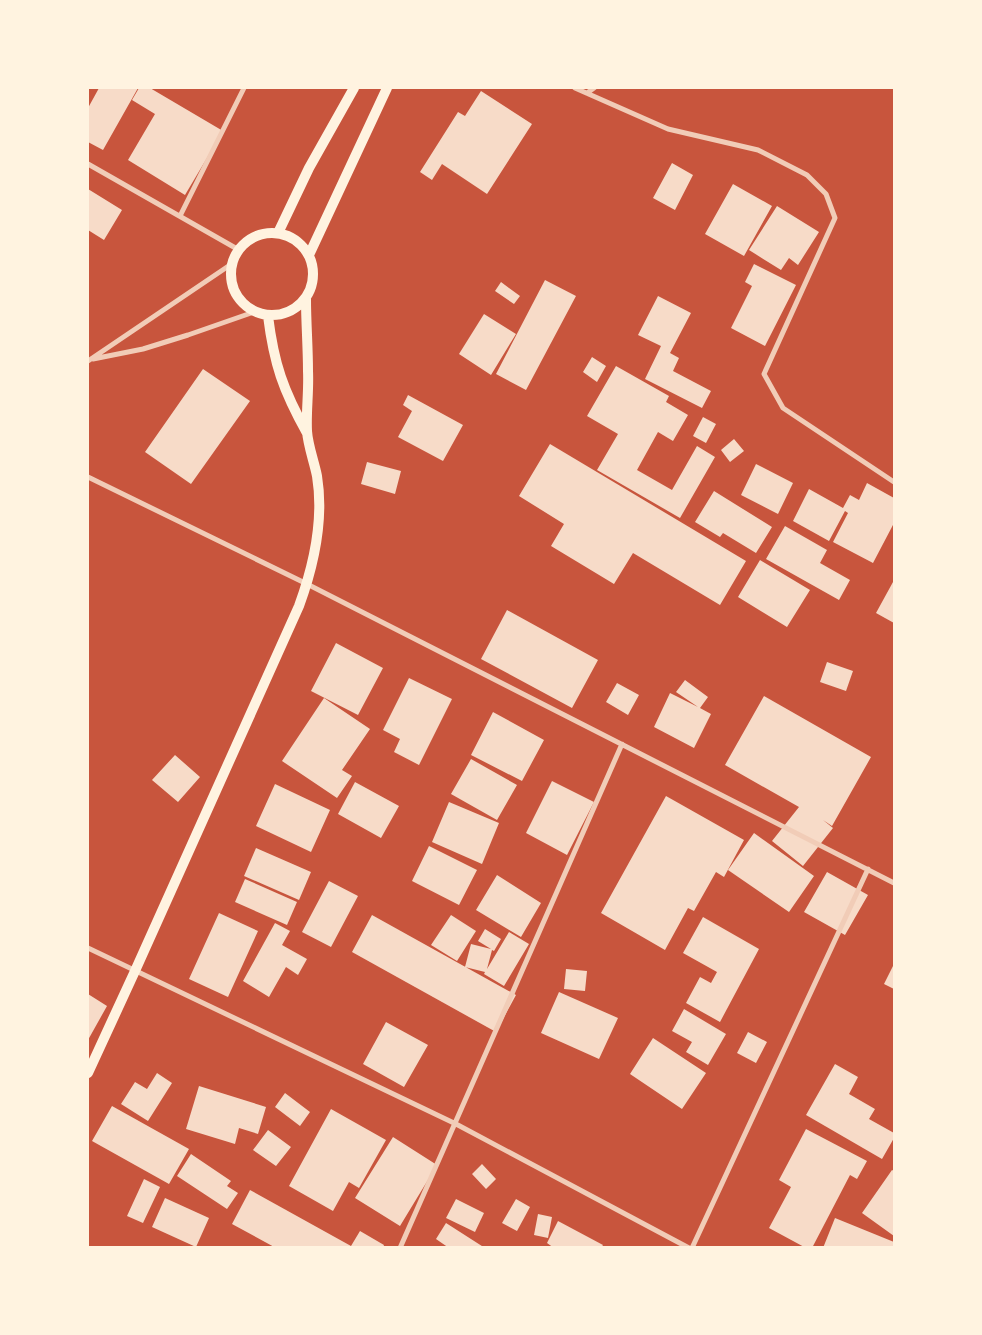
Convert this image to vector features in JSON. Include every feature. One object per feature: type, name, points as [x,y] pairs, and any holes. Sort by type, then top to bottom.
[{"type":"main road","points":[[278,233],[309,168],[354,88]]},
{"type":"main road","points":[[309,255],[388,88]]},
{"type":"main road","points":[[278,233],[291,237],[301,244],[309,255],[314,269],[313,284],[306,299],[296,309],[283,315],[268,316],[254,312],[242,303],[234,291],[231,277],[233,262],[239,250],[250,239],[263,234],[278,233]]},
{"type":"main road","points":[[88,1073],[136,971],[299,606],[307,584],[314,557],[320,502],[317,476],[307,433],[306,299]]},
{"type":"main road","points":[[268,316],[272,348],[280,379],[307,433]]},
{"type":"street","points":[[180,216],[244,88]]},
{"type":"street","points":[[575,88],[668,130],[758,150],[807,175],[826,194],[835,218],[764,374],[783,408],[894,482]]},
{"type":"street","points":[[587,93],[594,88]]},
{"type":"street","points":[[88,164],[239,250]]},
{"type":"street","points":[[89,360],[233,262]]},
{"type":"street","points":[[89,360],[142,349],[254,312]]},
{"type":"street","points":[[88,477],[307,584],[894,883]]},
{"type":"street","points":[[400,1248],[622,744]]},
{"type":"street","points":[[88,948],[456,1124],[690,1248],[868,870]]},
{"type":"building","points":[[99,88],[138,88],[103,150],[88,142],[88,108]]},
{"type":"building","points":[[139,88],[150,88],[223,131],[185,195],[128,160],[155,114],[132,100]]},
{"type":"building","points":[[481,91],[532,124],[487,194],[442,164],[432,180],[420,172],[458,112],[465,116]]},
{"type":"building","points":[[672,163],[693,175],[675,210],[653,198]]},
{"type":"building","points":[[733,184],[772,206],[744,256],[705,234]]},
{"type":"building","points":[[88,189],[122,210],[104,240],[88,230]]},
{"type":"building","points":[[777,206],[819,232],[798,265],[789,258],[781,270],[749,250]]},
{"type":"building","points":[[754,264],[796,285],[765,346],[731,328],[752,286],[745,282]]},
{"type":"building","points":[[545,280],[576,296],[526,390],[496,374]]},
{"type":"building","points":[[501,282],[520,296],[514,304],[495,291]]},
{"type":"building","points":[[658,296],[691,313],[670,353],[679,358],[673,371],[711,391],[702,408],[645,379],[661,346],[638,335]]},
{"type":"building","points":[[484,314],[516,334],[491,375],[459,354]]},
{"type":"building","points":[[592,357],[606,366],[597,382],[583,372]]},
{"type":"building","points":[[616,366],[669,396],[666,402],[688,415],[673,441],[658,432],[637,470],[672,490],[697,446],[715,457],[680,518],[597,470],[618,434],[587,416]]},
{"type":"building","points":[[203,369],[250,401],[191,484],[145,452]]},
{"type":"building","points":[[408,395],[463,425],[443,461],[398,437],[412,411],[403,405]]},
{"type":"building","points":[[703,417],[716,424],[706,443],[693,436]]},
{"type":"building","points":[[734,439],[744,451],[730,462],[721,450]]},
{"type":"building","points":[[550,444],[746,561],[720,605],[633,553],[614,584],[551,546],[564,524],[519,496]]},
{"type":"building","points":[[367,462],[401,471],[395,494],[361,484]]},
{"type":"building","points":[[756,464],[793,483],[778,514],[741,495]]},
{"type":"building","points":[[867,483],[894,498],[894,523],[873,563],[833,542],[848,513],[845,511],[829,541],[793,521],[809,489],[843,508],[850,495],[859,500]]},
{"type":"building","points":[[714,491],[772,527],[756,553],[723,533],[720,537],[695,522]]},
{"type":"building","points":[[785,526],[827,550],[820,563],[850,580],[839,600],[766,559]]},
{"type":"building","points":[[760,560],[810,590],[787,627],[738,597]]},
{"type":"building","points":[[894,583],[894,623],[876,613]]},
{"type":"building","points":[[507,610],[598,660],[572,708],[481,659]]},
{"type":"building","points":[[336,643],[383,668],[358,715],[311,691]]},
{"type":"building","points":[[827,662],[853,671],[846,691],[820,682]]},
{"type":"building","points":[[409,678],[452,699],[419,765],[394,752],[400,739],[383,730]]},
{"type":"building","points":[[685,680],[708,697],[700,708],[711,714],[694,748],[654,727],[670,693],[698,707],[676,692]]},
{"type":"building","points":[[617,683],[639,695],[628,715],[606,702]]},
{"type":"building","points":[[764,696],[871,757],[832,826],[823,820],[833,828],[803,866],[772,841],[799,807],[725,765]]},
{"type":"building","points":[[324,698],[370,729],[342,770],[352,776],[337,798],[282,761]]},
{"type":"building","points":[[493,712],[544,740],[522,781],[471,755]]},
{"type":"building","points":[[175,755],[200,777],[178,802],[152,780]]},
{"type":"building","points":[[471,759],[517,785],[497,820],[451,794]]},
{"type":"building","points":[[552,781],[594,802],[567,855],[526,833]]},
{"type":"building","points":[[355,782],[399,806],[381,838],[338,814]]},
{"type":"building","points":[[275,784],[330,810],[311,852],[256,826]]},
{"type":"building","points":[[666,796],[744,840],[724,877],[716,872],[694,911],[688,908],[665,950],[601,913]]},
{"type":"building","points":[[449,802],[499,823],[482,864],[432,842]]},
{"type":"building","points":[[754,833],[814,876],[789,912],[728,870]]},
{"type":"building","points":[[429,846],[477,870],[459,905],[412,881]]},
{"type":"building","points":[[256,848],[311,872],[299,900],[244,876]]},
{"type":"building","points":[[827,872],[868,895],[845,935],[804,912]]},
{"type":"building","points":[[497,875],[541,903],[521,937],[476,910]]},
{"type":"building","points":[[245,879],[297,902],[287,925],[235,902]]},
{"type":"building","points":[[329,881],[358,896],[331,947],[302,932]]},
{"type":"building","points":[[219,913],[258,931],[228,997],[189,979]]},
{"type":"building","points":[[372,915],[516,995],[496,1032],[352,952]]},
{"type":"building","points":[[451,915],[476,931],[457,961],[431,945]]},
{"type":"building","points":[[703,917],[759,949],[720,1022],[686,1003],[700,977],[711,983],[717,972],[683,953]]},
{"type":"building","points":[[275,923],[290,931],[282,945],[307,959],[298,975],[286,967],[269,997],[243,981]]},
{"type":"building","points":[[485,929],[501,939],[494,951],[492,950],[487,969],[509,932],[529,944],[504,986],[484,974],[485,972],[465,967],[471,944],[491,949],[478,941]]},
{"type":"building","points":[[894,964],[894,989],[884,984]]},
{"type":"building","points":[[566,969],[587,971],[585,991],[564,989]]},
{"type":"building","points":[[559,992],[618,1018],[599,1059],[541,1033]]},
{"type":"building","points":[[88,994],[107,1006],[88,1040]]},
{"type":"building","points":[[684,1009],[726,1034],[708,1065],[686,1052],[692,1042],[672,1031]]},
{"type":"building","points":[[386,1022],[428,1045],[404,1087],[363,1064]]},
{"type":"building","points":[[748,1032],[767,1042],[756,1063],[737,1053]]},
{"type":"building","points":[[653,1038],[706,1073],[682,1109],[630,1074]]},
{"type":"building","points":[[835,1064],[858,1077],[849,1094],[875,1109],[869,1119],[894,1133],[894,1138],[882,1159],[806,1115]]},
{"type":"building","points":[[157,1073],[172,1083],[148,1121],[121,1104],[135,1082],[147,1089]]},
{"type":"building","points":[[199,1086],[266,1107],[258,1134],[239,1128],[235,1144],[186,1129]]},
{"type":"building","points":[[285,1093],[310,1112],[300,1126],[275,1107]]},
{"type":"building","points":[[112,1106],[189,1149],[169,1184],[92,1141]]},
{"type":"building","points":[[331,1109],[386,1140],[359,1188],[349,1182],[333,1211],[289,1186]]},
{"type":"building","points":[[806,1129],[867,1161],[857,1179],[850,1175],[812,1248],[806,1248],[769,1228],[791,1187],[779,1180]]},
{"type":"building","points":[[268,1130],[291,1147],[276,1166],[253,1150]]},
{"type":"building","points":[[393,1137],[437,1165],[400,1226],[355,1198]]},
{"type":"building","points":[[191,1154],[231,1181],[227,1186],[238,1193],[227,1209],[177,1176]]},
{"type":"building","points":[[482,1164],[496,1179],[486,1189],[472,1174]]},
{"type":"building","points":[[892,1170],[894,1171],[894,1236],[862,1213]]},
{"type":"building","points":[[144,1179],[160,1187],[143,1223],[127,1216]]},
{"type":"building","points":[[250,1190],[351,1246],[360,1231],[384,1245],[383,1248],[276,1248],[232,1224]]},
{"type":"building","points":[[165,1198],[209,1218],[196,1247],[152,1227]]},
{"type":"building","points":[[456,1199],[484,1213],[475,1232],[446,1218]]},
{"type":"building","points":[[516,1199],[530,1207],[517,1231],[502,1223]]},
{"type":"building","points":[[538,1214],[552,1217],[548,1238],[534,1235]]},
{"type":"building","points":[[835,1218],[894,1242],[894,1248],[823,1248]]},
{"type":"building","points":[[558,1221],[603,1245],[601,1248],[554,1248],[547,1243]]},
{"type":"building","points":[[446,1223],[485,1248],[449,1248],[436,1239]]}]
